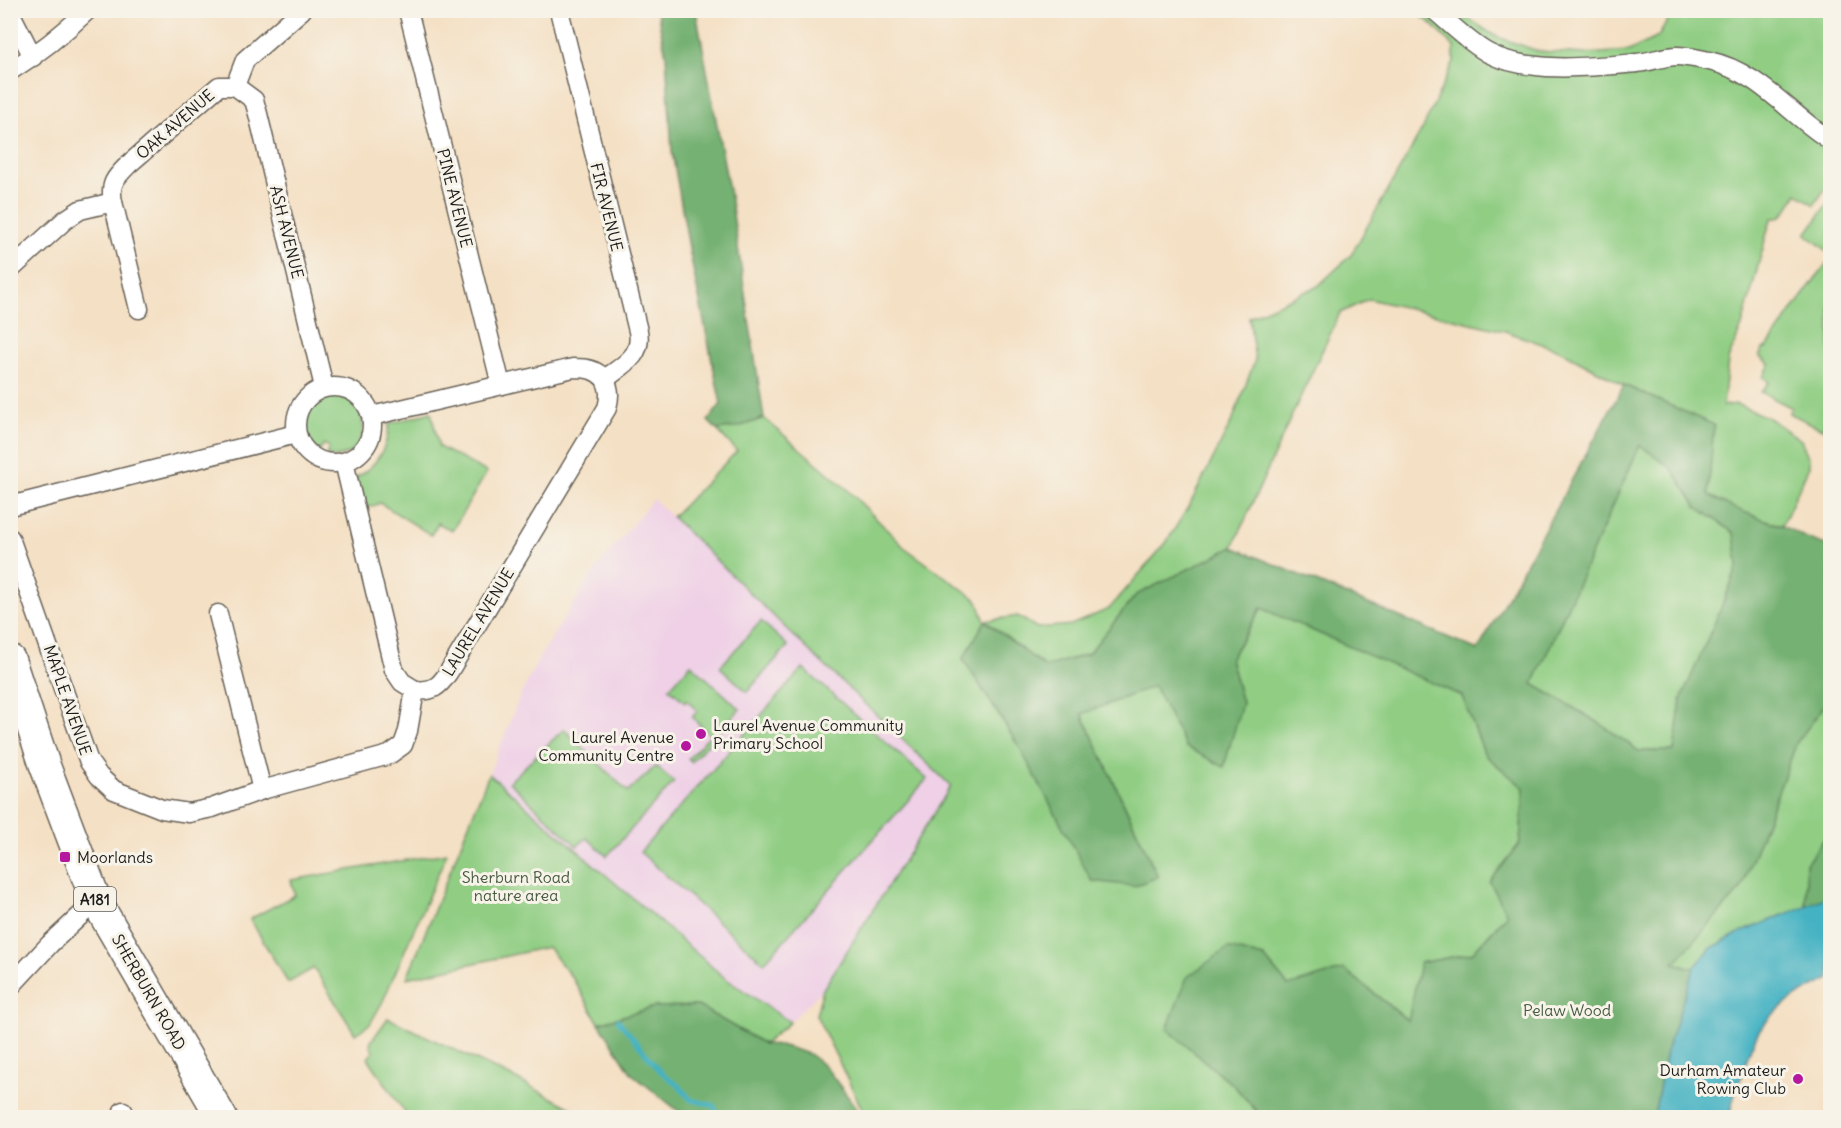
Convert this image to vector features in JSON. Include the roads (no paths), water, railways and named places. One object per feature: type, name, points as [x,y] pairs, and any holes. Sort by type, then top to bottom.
[{"type":"main road","name":"SHERBURN ROAD","points":[[10,660],[45,766],[96,901],[222,1118]]},
{"type":"street","points":[[10,71],[64,33],[88,10]]},
{"type":"street","name":"OAK AVENUE","points":[[139,309],[111,191],[116,176],[219,86],[235,86],[245,60],[302,10]]},
{"type":"street","name":"PINE AVENUE","points":[[408,10],[501,385]]},
{"type":"street","name":"FIR AVENUE","points":[[559,10],[640,341],[638,349],[607,384]]},
{"type":"street","points":[[1434,10],[1487,52],[1526,65],[1563,67],[1639,63],[1677,56],[1710,61],[1730,67],[1757,83],[1830,140]]},
{"type":"street","points":[[10,12],[33,57]]},
{"type":"street","name":"ASH AVENUE","points":[[235,86],[254,100],[324,387]]},
{"type":"street","points":[[10,270],[65,220],[80,210],[113,202]]},
{"type":"street","points":[[372,416],[573,368],[597,371],[607,384]]},
{"type":"street","name":"LAUREL AVENUE","points":[[415,690],[426,691],[441,684],[448,673],[607,408],[610,398],[607,384]]},
{"type":"street","points":[[338,386],[354,392],[366,403],[372,416],[372,430],[366,446],[356,456],[344,462],[328,463],[315,458],[304,449],[296,434],[295,420],[298,409],[305,398],[324,387],[338,386]]},
{"type":"street","points":[[10,506],[296,434]]},
{"type":"street","points":[[218,614],[262,790],[388,755],[403,745],[408,731],[415,690],[402,682],[394,670],[344,462]]},
{"type":"street","name":"MAPLE AVENUE","points":[[10,538],[89,762],[99,776],[114,790],[162,809],[179,813],[212,808],[262,790]]},
{"type":"street","points":[[10,987],[96,901]]},
{"type":"water","points":[[1830,896],[1830,979],[1783,1006],[1760,1030],[1747,1059],[1731,1107],[1730,1117],[1654,1117],[1666,1052],[1694,968],[1710,949],[1739,933]]},
{"type":"waterway","points":[[618,1020],[660,1071],[680,1087],[691,1100],[713,1105],[720,1118]]},
{"type":"place","name":"Laurel Avenue Community Primary School","points":[[701,734]]},
{"type":"place","name":"Laurel Avenue Community Centre","points":[[686,746]]},
{"type":"place","name":"Moorlands","points":[[65,857]]},
{"type":"place","name":"Durham Amateur Rowing Club","points":[[1798,1079]]},
{"type":"park label","name":"Sherburn Road nature area","points":[[516,886]]},
{"type":"park label","name":"Pelaw Wood","points":[[1567,1010]]}]
